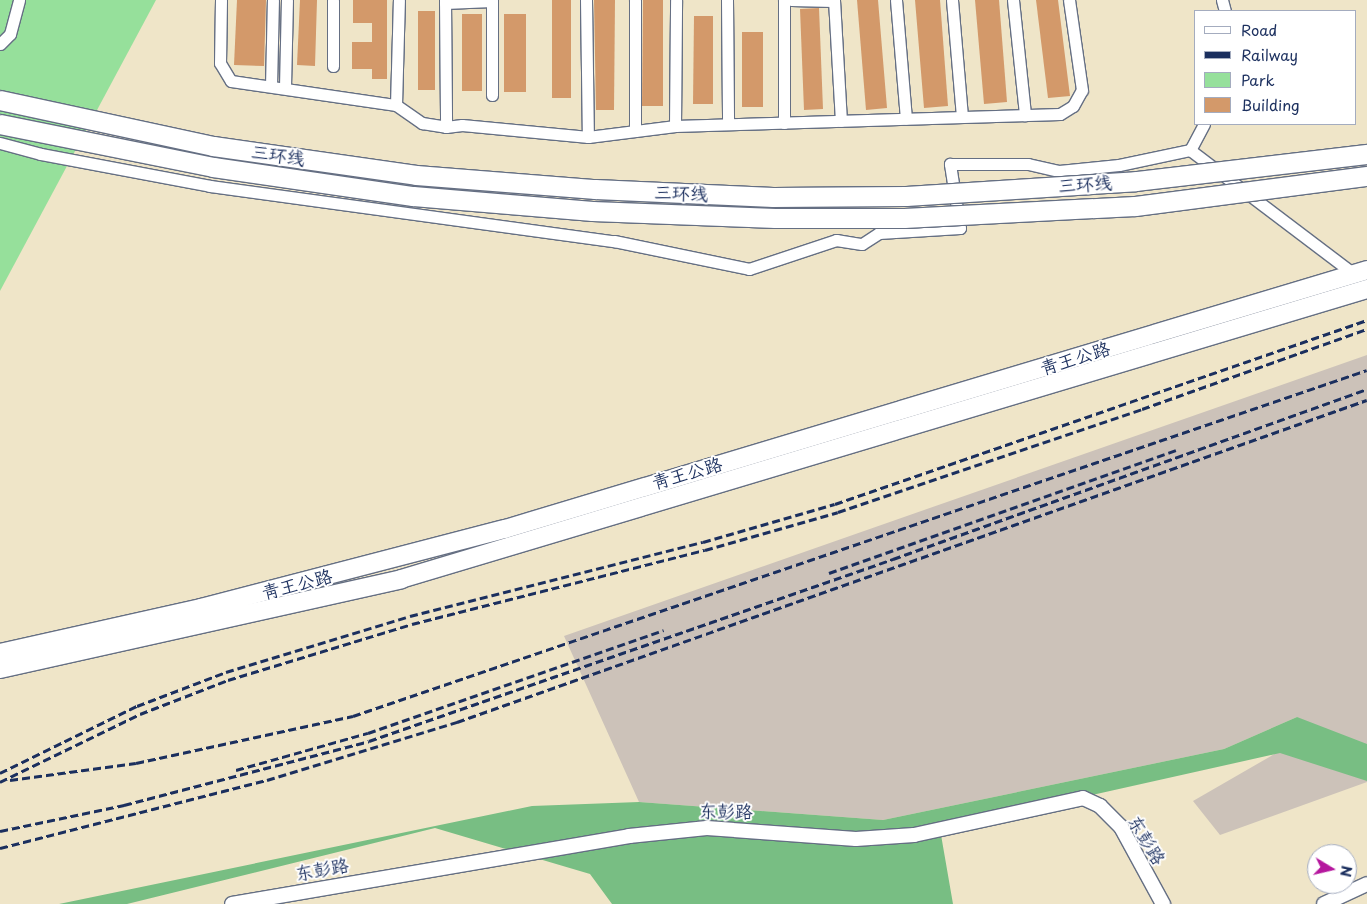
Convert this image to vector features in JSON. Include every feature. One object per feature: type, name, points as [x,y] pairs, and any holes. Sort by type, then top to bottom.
[{"type":"highway","name":"三环线","points":[[0,100],[213,146],[416,175],[595,189],[764,196],[906,196],[1136,181],[1367,154]]},
{"type":"highway","name":"三环线","points":[[0,124],[213,167],[403,195],[601,212],[775,218],[924,217],[1134,206],[1367,176]]},
{"type":"main road","name":"青王公路","points":[[0,653],[201,608],[505,529],[1360,272]]},
{"type":"main road","name":"青王公路","points":[[0,669],[401,579],[1367,289]]},
{"type":"street","points":[[0,44],[10,34],[19,0]]},
{"type":"street","points":[[221,0],[221,69],[231,81],[285,87],[396,105],[422,123],[446,127],[462,125],[588,137],[676,126],[1060,114],[1073,106],[1082,90],[1069,0]]},
{"type":"street","points":[[272,86],[273,0]]},
{"type":"street","points":[[285,87],[287,0]]},
{"type":"street","points":[[333,0],[333,66]]},
{"type":"street","points":[[396,105],[398,0]]},
{"type":"street","points":[[446,127],[445,2],[492,0],[492,95]]},
{"type":"street","points":[[586,0],[588,137]]},
{"type":"street","points":[[635,0],[635,131]]},
{"type":"street","points":[[676,0],[676,126]]},
{"type":"street","points":[[727,0],[728,124]]},
{"type":"street","points":[[784,0],[784,123]]},
{"type":"street","points":[[791,0],[834,0],[841,121]]},
{"type":"street","points":[[896,0],[906,119]]},
{"type":"street","points":[[952,0],[962,117]]},
{"type":"street","points":[[1013,0],[1025,115]]},
{"type":"street","points":[[1190,150],[1203,125]]},
{"type":"street","points":[[0,143],[41,154],[210,186],[605,240],[749,269],[836,240],[862,244],[879,232],[960,228],[950,164],[1028,164],[1059,171],[1119,165],[1190,150],[1360,272]]},
{"type":"street","name":"东彭路","points":[[232,904],[629,836],[707,828],[856,839],[914,835],[1083,798],[1100,806],[1121,827],[1163,904]]},
{"type":"street","points":[[1324,904],[1367,884]]},
{"type":"shaded area","points":[[1367,355],[1367,782],[1220,835],[1193,801],[1304,737],[1297,717],[1224,749],[883,820],[639,802],[564,636]]},
{"type":"green space","points":[[0,0],[156,0],[0,291]]},
{"type":"green space","points":[[1297,717],[1367,744],[1367,781],[1280,753],[940,829],[953,904],[612,904],[590,874],[435,828],[127,904],[59,904],[532,806],[639,802],[883,820],[1224,749]]},
{"type":"building","points":[[237,0],[266,0],[264,66],[234,65]]},
{"type":"building","points":[[300,0],[317,0],[315,66],[297,65]]},
{"type":"building","points":[[353,0],[387,0],[387,79],[372,79],[372,69],[352,69],[352,42],[372,42],[372,23],[353,23]]},
{"type":"building","points":[[552,0],[571,0],[571,98],[552,98]]},
{"type":"building","points":[[594,0],[615,0],[614,110],[596,110]]},
{"type":"building","points":[[643,0],[663,0],[663,106],[642,106]]},
{"type":"building","points":[[857,0],[878,0],[887,108],[866,110]]},
{"type":"building","points":[[915,0],[940,0],[948,106],[924,108]]},
{"type":"building","points":[[975,0],[999,0],[1007,102],[984,104]]},
{"type":"building","points":[[1036,0],[1058,0],[1070,96],[1048,98]]},
{"type":"building","points":[[819,8],[823,109],[804,110],[800,9]]},
{"type":"building","points":[[418,11],[435,11],[435,90],[418,90]]},
{"type":"building","points":[[462,14],[482,14],[482,91],[462,91]]},
{"type":"building","points":[[504,14],[526,14],[526,92],[504,92]]},
{"type":"building","points":[[694,16],[713,16],[713,104],[693,104]]},
{"type":"building","points":[[742,32],[763,32],[763,107],[742,107]]},
{"type":"railway","points":[[0,773],[137,706],[226,672],[410,616],[703,542],[835,504],[1367,320]]},
{"type":"railway","points":[[0,782],[140,714],[228,680],[412,624],[705,550],[838,512],[1142,409],[1367,329]]},
{"type":"railway","points":[[10,780],[136,763],[353,716],[1367,370]]},
{"type":"railway","points":[[0,831],[124,805],[369,741],[893,559],[1367,389]]},
{"type":"railway","points":[[0,848],[267,780],[457,722],[1367,400]]},
{"type":"railway","points":[[829,573],[1176,450]]},
{"type":"railway","points":[[236,770],[368,733],[664,630]]}]
